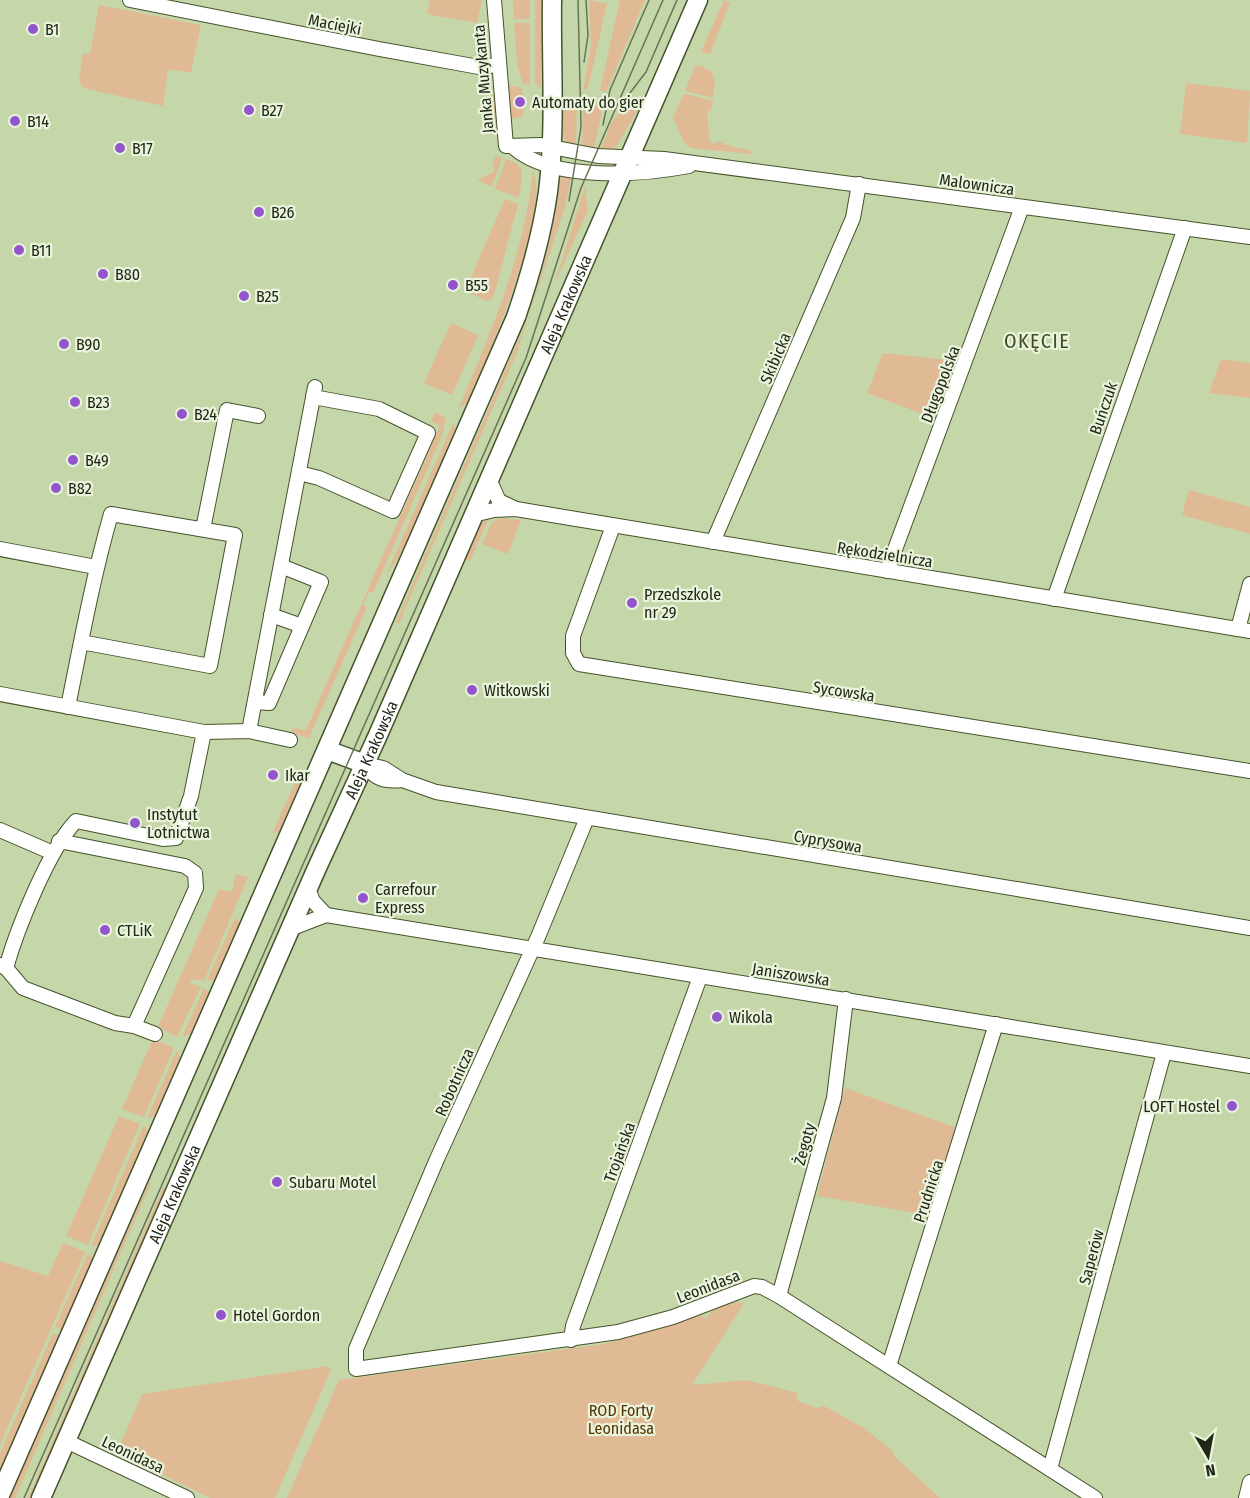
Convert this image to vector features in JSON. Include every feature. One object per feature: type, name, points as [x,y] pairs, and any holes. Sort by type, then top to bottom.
[{"type":"main road","points":[[0,1495],[516,316],[542,228],[551,156],[552,0]]},
{"type":"main road","name":"Aleja Krakowska","points":[[41,1498],[698,0]]},
{"type":"main road","points":[[327,750],[364,764]]},
{"type":"street","name":"Maciejki","points":[[130,0],[479,67],[498,65]]},
{"type":"street","name":"Janka Muzykanta","points":[[494,0],[506,146],[514,148],[533,144],[551,156],[626,166]]},
{"type":"street","name":"Malownicza","points":[[626,166],[664,159],[1250,237]]},
{"type":"street","name":"Skibicka","points":[[713,542],[853,218],[859,184]]},
{"type":"street","name":"Długopolska","points":[[887,571],[1022,207]]},
{"type":"street","name":"Buńczuk","points":[[1054,598],[1185,228]]},
{"type":"street","points":[[249,731],[298,473],[314,392],[379,410],[428,433],[393,511],[319,478],[298,473]]},
{"type":"street","points":[[203,529],[227,410],[258,416]]},
{"type":"street","points":[[489,479],[499,501],[516,509]]},
{"type":"street","name":"Rękodzielnicza","points":[[473,515],[494,510],[516,509],[1244,630]]},
{"type":"street","points":[[68,706],[96,567],[111,514],[235,535],[210,666],[81,642]]},
{"type":"street","name":"Sycowska","points":[[613,526],[573,636],[573,653],[579,664],[1250,771]]},
{"type":"street","points":[[0,549],[96,567]]},
{"type":"street","points":[[255,702],[269,703],[321,582],[281,566]]},
{"type":"street","points":[[1244,630],[1250,584]]},
{"type":"street","points":[[271,615],[302,626]]},
{"type":"street","points":[[0,694],[204,732],[249,731],[290,740]]},
{"type":"street","points":[[155,1034],[134,1026],[115,1023],[23,988],[3,966],[56,847],[76,821],[163,839],[176,838],[191,796],[204,732]]},
{"type":"street","name":"Cyprysowa","points":[[364,764],[387,769],[402,780],[436,792],[1250,928]]},
{"type":"street","name":"Robotnicza","points":[[355,1361],[356,1349],[437,1159],[532,949],[587,818]]},
{"type":"street","points":[[0,830],[56,847],[185,866],[195,873],[196,888],[134,1026]]},
{"type":"street","points":[[290,929],[327,915],[313,901],[308,889]]},
{"type":"street","name":"Janiszowska","points":[[327,915],[1250,1066]]},
{"type":"street","name":"Trojańska","points":[[571,1340],[573,1326],[700,977]]},
{"type":"street","name":"Żegoty","points":[[779,1296],[834,1098],[846,999]]},
{"type":"street","name":"Prudnicka","points":[[889,1366],[996,1024]]},
{"type":"street","name":"Saperów","points":[[1050,1469],[1164,1053]]},
{"type":"street","name":"Leonidasa","points":[[355,1361],[356,1369],[571,1340],[656,1323],[754,1286],[762,1287],[1095,1498]]},
{"type":"street","name":"Leonidasa","points":[[66,1441],[187,1498]]},
{"type":"street","points":[[1246,1498],[1250,1482]]},
{"type":"green space","points":[[430,0],[482,0],[477,23],[427,14]]},
{"type":"green space","points":[[513,0],[530,0],[530,19],[514,19]]},
{"type":"green space","points":[[535,0],[541,0],[541,88],[535,83]]},
{"type":"green space","points":[[589,0],[607,4],[588,88],[583,91],[591,45]]},
{"type":"green space","points":[[620,0],[645,0],[606,92],[600,90]]},
{"type":"green space","points":[[724,0],[730,3],[710,54],[701,52]]},
{"type":"green space","points":[[99,5],[201,25],[191,73],[168,69],[163,106],[83,88],[79,80],[83,53],[90,54]]},
{"type":"green space","points":[[514,23],[530,23],[530,85],[523,84],[517,65]]},
{"type":"green space","points":[[695,66],[701,66],[712,72],[715,83],[713,98],[685,91]]},
{"type":"green space","points":[[1186,83],[1250,91],[1247,143],[1180,134]]},
{"type":"green space","points":[[507,85],[522,88],[523,96],[515,97],[516,107],[523,107],[523,116],[511,119]]},
{"type":"green space","points":[[490,94],[496,96],[498,123],[485,132]]},
{"type":"green space","points":[[683,95],[713,101],[711,111],[707,111],[710,142],[716,144],[717,141],[750,150],[751,154],[691,148],[685,144],[673,118]]},
{"type":"green space","points":[[563,102],[577,103],[576,147],[568,146],[563,137]]},
{"type":"green space","points":[[583,104],[603,106],[594,149],[582,148]]},
{"type":"green space","points":[[622,108],[638,110],[615,148],[600,150],[612,122]]},
{"type":"green space","points":[[496,156],[502,158],[492,187],[477,180],[495,171],[492,163]]},
{"type":"green space","points":[[506,159],[521,169],[519,198],[495,189]]},
{"type":"green space","points":[[533,171],[536,191],[526,251],[477,382],[468,402],[459,408],[505,292],[522,233]]},
{"type":"green space","points":[[561,177],[571,177],[565,207],[516,355],[399,623],[396,622],[528,318],[548,248]]},
{"type":"green space","points":[[585,187],[588,210],[554,285]]},
{"type":"green space","points":[[505,199],[518,204],[496,288],[492,299],[487,301],[465,291]]},
{"type":"green space","points":[[451,323],[478,335],[452,395],[424,383]]},
{"type":"green space","points":[[883,353],[958,361],[936,419],[867,393]]},
{"type":"green space","points":[[1221,359],[1250,363],[1250,398],[1209,393]]},
{"type":"green space","points":[[435,412],[446,418],[442,436],[373,593],[369,592],[363,605],[367,607],[309,738],[291,733],[293,728],[306,730],[440,426],[431,421]]},
{"type":"green space","points":[[453,423],[455,429],[423,506],[403,549],[387,573]]},
{"type":"green space","points":[[1189,490],[1250,507],[1250,534],[1182,515]]},
{"type":"green space","points":[[490,515],[470,561],[465,559],[480,525]]},
{"type":"green space","points":[[502,518],[521,520],[508,554],[482,544],[492,522]]},
{"type":"green space","points":[[297,778],[301,782],[281,830],[272,834]]},
{"type":"green space","points":[[236,874],[248,877],[204,981],[191,979],[190,983],[201,987],[177,1037],[158,1027],[219,889],[232,892]]},
{"type":"green space","points":[[235,918],[240,922],[214,981],[207,980]]},
{"type":"green space","points":[[204,988],[209,992],[192,1033],[182,1037]]},
{"type":"green space","points":[[153,1039],[174,1048],[144,1117],[122,1109]]},
{"type":"green space","points":[[177,1050],[180,1057],[178,1063],[155,1116],[147,1118]]},
{"type":"green space","points":[[845,1088],[957,1128],[928,1215],[817,1196]]},
{"type":"green space","points":[[119,1116],[140,1124],[88,1245],[66,1236]]},
{"type":"green space","points":[[144,1125],[148,1131],[98,1246],[91,1246]]},
{"type":"green space","points":[[149,1182],[151,1183],[15,1498],[10,1498]]},
{"type":"green space","points":[[163,1188],[165,1189],[31,1498],[28,1498]]},
{"type":"green space","points":[[63,1243],[85,1252],[0,1444],[0,1261],[48,1276]]},
{"type":"green space","points":[[88,1253],[94,1259],[62,1330],[55,1327]]},
{"type":"green space","name":"ROD Forty Leonidasa","points":[[728,1302],[744,1303],[692,1385],[746,1380],[798,1393],[796,1400],[816,1408],[824,1406],[864,1428],[893,1451],[893,1455],[940,1498],[287,1498],[339,1380],[604,1344],[700,1314],[706,1319],[713,1310]]},
{"type":"green space","points":[[53,1333],[59,1335],[0,1472],[0,1453]]},
{"type":"green space","points":[[328,1366],[331,1370],[275,1498],[210,1498],[117,1452],[142,1394]]},
{"type":"tram line","points":[[569,201],[581,127],[578,0]]},
{"type":"tram line","points":[[584,62],[588,35],[586,0]]},
{"type":"tram line","points":[[603,125],[610,90],[649,0]]},
{"type":"tram line","points":[[24,1498],[526,358],[581,188],[663,0]]},
{"type":"tram line","points":[[623,102],[646,72],[677,0]]},
{"type":"place","name":"B1","points":[[33,29]]},
{"type":"place","name":"Automaty do gier","points":[[520,102]]},
{"type":"place","name":"B27","points":[[249,110]]},
{"type":"place","name":"B14","points":[[15,121]]},
{"type":"place","name":"B17","points":[[120,148]]},
{"type":"place","name":"B26","points":[[259,212]]},
{"type":"place","name":"B11","points":[[19,250]]},
{"type":"place","name":"B80","points":[[103,274]]},
{"type":"place","name":"B55","points":[[453,285]]},
{"type":"place","name":"B25","points":[[244,296]]},
{"type":"place","name":"B90","points":[[64,344]]},
{"type":"place","name":"B23","points":[[75,402]]},
{"type":"place","name":"B24","points":[[182,414]]},
{"type":"place","name":"B49","points":[[73,460]]},
{"type":"place","name":"B82","points":[[56,488]]},
{"type":"place","name":"Przedszkole nr 29","points":[[632,603]]},
{"type":"place","name":"Witkowski","points":[[472,690]]},
{"type":"place","name":"Ikar","points":[[273,775]]},
{"type":"place","name":"Instytut Lotnictwa","points":[[135,823]]},
{"type":"place","name":"Carrefour Express","points":[[363,898]]},
{"type":"place","name":"CTLiK","points":[[105,930]]},
{"type":"place","name":"Wikola","points":[[717,1017]]},
{"type":"place","name":"LOFT Hostel","points":[[1232,1106]]},
{"type":"place","name":"Subaru Motel","points":[[277,1182]]},
{"type":"place","name":"Hotel Gordon","points":[[221,1315]]},
{"type":"district","name":"OKĘCIE","points":[[1037,341]]}]
